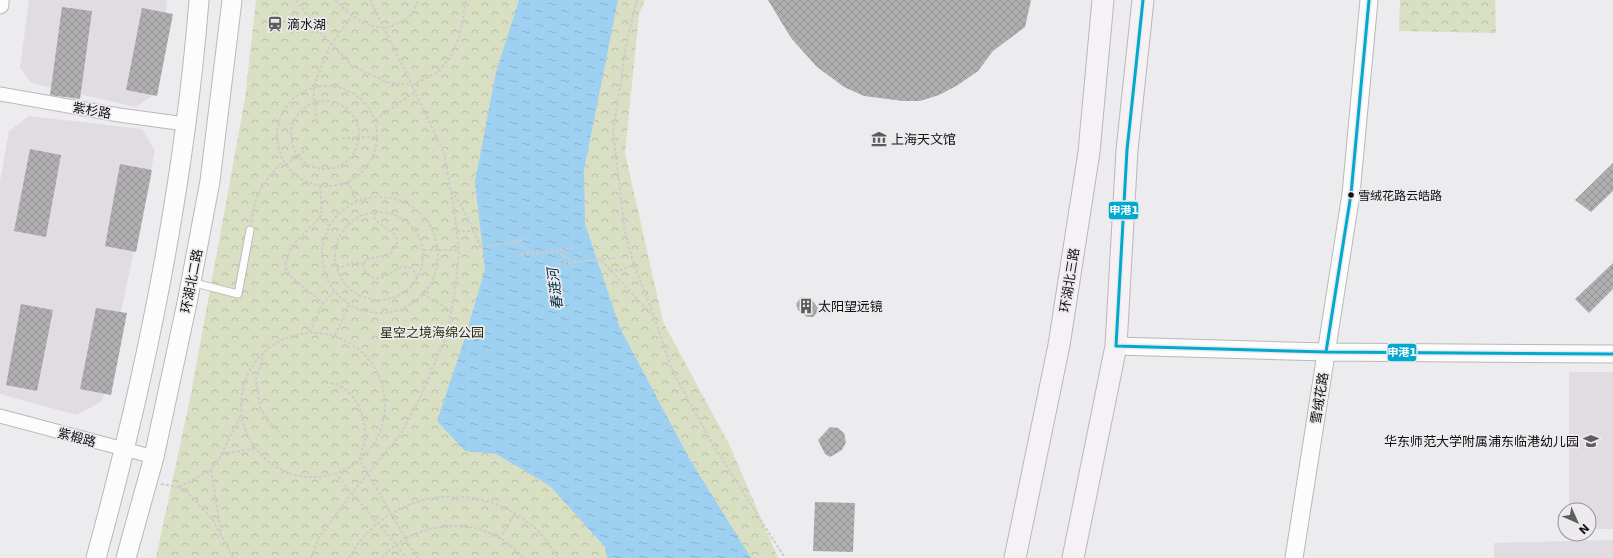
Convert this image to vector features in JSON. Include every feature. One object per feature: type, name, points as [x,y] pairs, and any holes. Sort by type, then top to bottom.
[{"type":"main road","points":[[96,558],[124,450],[158,296],[178,175],[195,51],[199,0]]},
{"type":"main road","name":"环湖北二路","points":[[126,558],[154,457],[191,282],[210,181],[232,0]]},
{"type":"main road","name":"环湖北三路","points":[[1015,558],[1059,345],[1089,152],[1103,0]]},
{"type":"main road","points":[[1073,558],[1116,346],[1127,150],[1143,0]]},
{"type":"street","name":"雪绒花路","points":[[1294,558],[1351,194],[1370,0]]},
{"type":"street","name":"紫杉路","points":[[0,94],[119,115],[185,124]]},
{"type":"street","points":[[1116,346],[1326,352],[1613,354]]},
{"type":"street","name":"紫椴路","points":[[0,416],[154,457]]},
{"type":"lane","points":[[191,282],[238,294],[250,230]]},
{"type":"path","points":[[296,0],[330,44],[352,66],[387,82],[412,85],[438,72],[450,58],[460,35],[466,0]]},
{"type":"path","points":[[335,0],[352,16],[370,26],[383,28],[396,25],[411,15],[419,0]]},
{"type":"path","points":[[311,558],[319,537],[352,493],[400,434],[418,402],[448,332],[457,275],[459,250],[457,231],[444,153],[370,0]]},
{"type":"path","points":[[637,0],[627,40],[613,132],[625,232],[634,265],[654,316],[672,370],[713,445],[785,558]]},
{"type":"path","points":[[317,121],[313,87],[330,44],[352,16]]},
{"type":"path","points":[[320,85],[336,86],[352,91],[364,101],[373,115],[374,120],[377,132],[376,149],[369,164],[357,176],[342,184],[320,186],[308,183],[294,174],[286,165],[277,146],[276,130],[281,114],[290,100],[304,90],[320,85]]},
{"type":"path","points":[[374,120],[415,92]]},
{"type":"path","points":[[321,102],[332,102],[342,106],[350,113],[356,122],[358,138],[358,144],[353,154],[345,162],[335,167],[324,169],[313,167],[303,161],[292,142],[292,131],[295,120],[301,111],[314,104],[321,102]]},
{"type":"path","points":[[342,138],[377,137]]},
{"type":"path","points":[[286,165],[307,149]]},
{"type":"path","points":[[250,230],[258,193],[269,176],[283,161]]},
{"type":"path","points":[[348,181],[357,202]]},
{"type":"path","points":[[320,186],[322,215],[291,247],[285,266],[290,276],[323,303]]},
{"type":"path","points":[[451,188],[468,218],[480,248]]},
{"type":"path","points":[[378,197],[397,200],[413,208],[426,220],[435,238],[438,258],[433,277],[423,294],[407,307],[388,313],[368,312],[349,305],[334,292],[325,276],[321,258],[323,240],[330,226],[344,209],[357,202],[378,197]]},
{"type":"path","points":[[385,211],[399,215],[411,224],[420,236],[424,250],[423,265],[418,278],[408,289],[396,297],[382,300],[367,298],[354,292],[343,282],[337,269],[335,254],[338,240],[345,227],[356,218],[370,212],[385,211]]},
{"type":"path","points":[[375,212],[375,220],[393,233],[397,239],[396,245],[391,251],[382,257],[366,259],[363,267],[370,277],[377,279],[401,267],[412,270],[418,278]]},
{"type":"path","points":[[319,218],[330,226]]},
{"type":"path","points":[[457,231],[473,230]]},
{"type":"path","points":[[471,250],[530,239]]},
{"type":"path","points":[[514,242],[529,252],[537,253]]},
{"type":"path","points":[[516,256],[573,248]]},
{"type":"path","points":[[424,250],[459,250]]},
{"type":"path","points":[[555,250],[570,260],[579,262]]},
{"type":"path","points":[[558,264],[615,258]]},
{"type":"path","points":[[601,260],[654,316]]},
{"type":"path","points":[[337,269],[352,263],[364,264]]},
{"type":"path","points":[[610,271],[620,270],[634,265]]},
{"type":"path","points":[[310,332],[323,303],[334,292]]},
{"type":"path","points":[[423,294],[451,311]]},
{"type":"path","points":[[335,335],[349,305]]},
{"type":"path","points":[[310,332],[335,335],[357,347],[374,364],[383,385],[386,408],[380,431],[369,451],[352,466],[330,475],[307,477],[285,472],[265,459],[250,440],[242,414],[242,393],[250,370],[265,350],[286,337],[310,332]]},
{"type":"path","points":[[265,350],[256,379],[260,407],[267,420],[282,435]]},
{"type":"path","points":[[331,383],[337,384],[349,392],[362,415],[365,438],[359,459],[417,558]]},
{"type":"path","points":[[179,488],[211,470],[222,454],[242,414]]},
{"type":"path","points":[[222,454],[256,448]]},
{"type":"path","points":[[211,470],[221,535]]},
{"type":"path","points":[[335,473],[407,558]]},
{"type":"path","points":[[148,482],[179,488],[190,495],[213,520],[233,558]]},
{"type":"path","points":[[349,558],[365,535],[391,514],[413,503],[432,498],[451,496],[470,497],[489,501],[515,513],[525,519],[540,532],[553,548],[558,558]]},
{"type":"path","points":[[500,539],[515,513]]},
{"type":"path","points":[[382,558],[388,551],[406,538],[420,531],[434,527],[449,526],[464,526],[479,529],[500,539],[523,558]]},
{"type":"shaded area","points":[[29,0],[167,0],[157,92],[136,107],[31,83],[20,68]]},
{"type":"shaded area","points":[[29,116],[142,129],[155,151],[102,401],[77,415],[0,394],[0,182],[9,131]]},
{"type":"shaded area","name":"华东师范大学附属浦东临港幼儿园","points":[[1569,372],[1613,372],[1613,529],[1597,529],[1597,502],[1569,502]]},
{"type":"shaded area","points":[[1597,540],[1613,540],[1613,558],[1494,558],[1494,543],[1597,542]]},
{"type":"green space","name":"星空之境海绵公园","points":[[256,0],[645,0],[639,14],[625,153],[663,322],[729,444],[778,558],[156,558],[190,399],[245,99]]},
{"type":"green space","points":[[1400,0],[1495,0],[1496,33],[1399,31]]},
{"type":"water","name":"春涟河","points":[[519,0],[618,0],[584,170],[585,224],[620,328],[689,458],[751,558],[607,558],[605,547],[550,486],[496,454],[465,451],[437,421],[462,347],[485,270],[475,182],[496,72]]},
{"type":"building","name":"上海天文馆","points":[[768,0],[1031,0],[1025,27],[993,51],[978,71],[958,85],[939,95],[920,101],[903,101],[864,96],[844,87],[817,67],[791,38]]},
{"type":"building","points":[[62,7],[92,11],[80,99],[50,95]]},
{"type":"building","points":[[142,8],[173,14],[157,96],[126,90]]},
{"type":"building","points":[[30,149],[61,155],[46,237],[14,231]]},
{"type":"building","points":[[1613,163],[1613,191],[1591,212],[1575,200]]},
{"type":"building","points":[[120,164],[152,170],[136,252],[105,246]]},
{"type":"building","points":[[1613,263],[1613,289],[1589,313],[1575,299]]},
{"type":"building","name":"太阳望远镜","points":[[801,297],[813,301],[818,308],[813,317],[807,317],[798,310],[796,304]]},
{"type":"building","points":[[21,304],[53,310],[37,391],[6,385]]},
{"type":"building","points":[[96,308],[127,313],[111,395],[80,389]]},
{"type":"building","points":[[830,427],[838,428],[844,433],[846,442],[842,450],[830,457],[825,454],[818,440]]},
{"type":"building","points":[[815,502],[855,503],[853,552],[813,551]]},
{"type":"transit line","name":"申港1","points":[[1143,0],[1127,150],[1116,346],[1326,352],[1613,354]]},
{"type":"transit line","name":"申港1","points":[[1326,352],[1351,194],[1369,0]]},
{"type":"place","name":"滴水湖","points":[[275,24]]},
{"type":"place","name":"上海天文馆","points":[[879,139]]},
{"type":"place","name":"雪绒花路云皓路","points":[[1351,195]]},
{"type":"place","name":"太阳望远镜","points":[[806,306]]},
{"type":"place","name":"华东师范大学附属浦东临港幼儿园","points":[[1591,441]]}]
